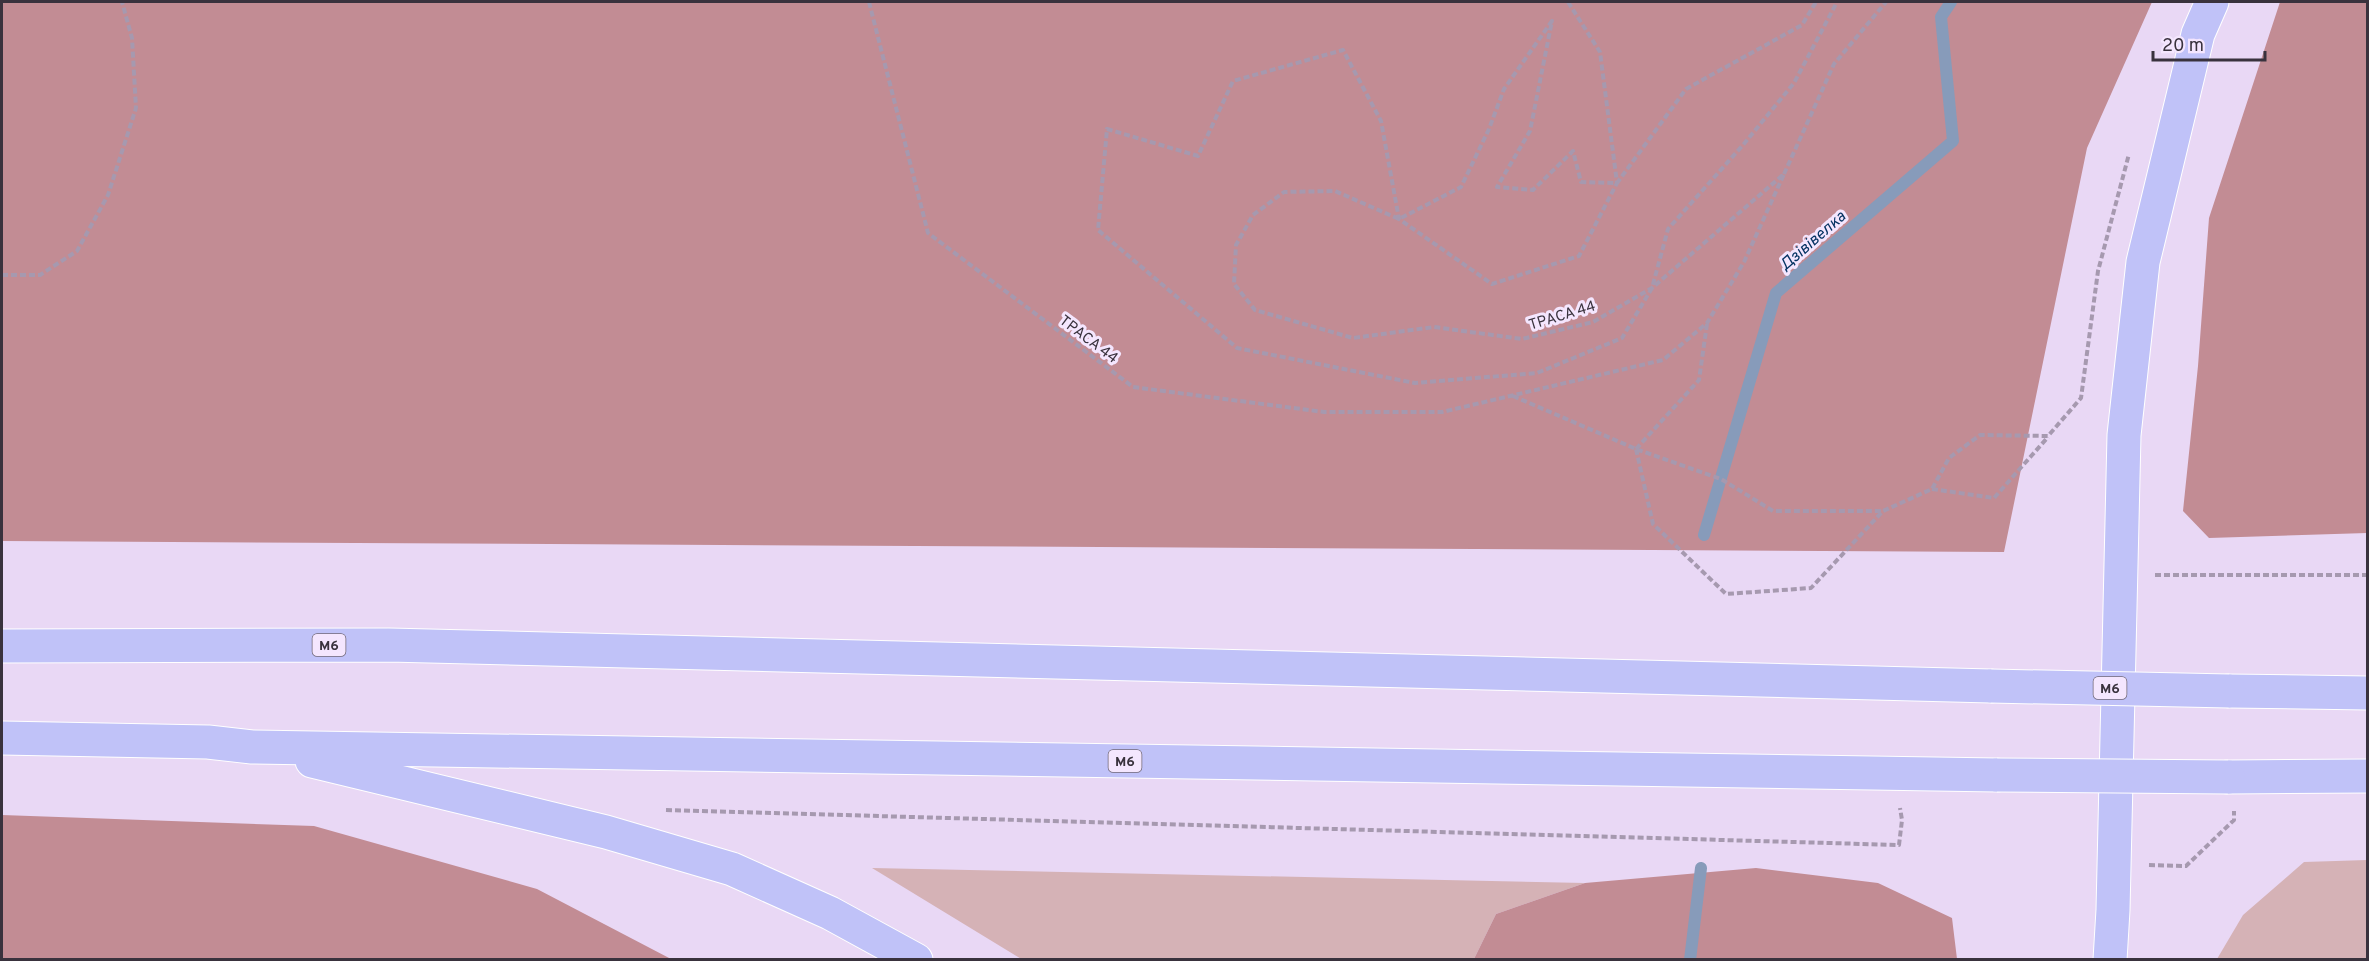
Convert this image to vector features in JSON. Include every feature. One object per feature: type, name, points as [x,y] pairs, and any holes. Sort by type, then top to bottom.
[{"type":"highway","points":[[2110,960],[2114,910],[2125,424],[2144,262],[2198,34],[2212,2]]},
{"type":"highway","name":"М6","points":[[2,646],[389,645],[1991,686],[2367,693]]},
{"type":"highway","name":"М6","points":[[2,738],[208,742],[252,747],[1997,775],[2367,776]]},
{"type":"highway","points":[[252,747],[606,832],[732,869],[830,913],[916,960]]},
{"type":"path","points":[[2,274],[40,276],[77,251],[108,195],[136,108],[132,38],[122,2]]},
{"type":"path","name":"ТРАСА 44","points":[[869,2],[928,233],[1133,387],[1324,412],[1442,412],[1663,360],[1707,323],[1744,262],[1784,174]]},
{"type":"path","points":[[1568,2],[1600,52],[1617,183]]},
{"type":"path","points":[[1617,183],[1686,89],[1802,25],[1816,2]]},
{"type":"path","points":[[1617,183],[1581,182],[1573,152],[1533,190],[1497,187],[1530,131],[1552,21],[1504,89],[1489,129],[1461,187],[1399,219],[1381,121],[1343,50],[1233,81],[1198,156],[1107,129],[1098,230],[1237,348],[1415,383],[1537,373],[1622,338],[1652,288],[1668,229],[1743,146],[1794,83],[1837,2]]},
{"type":"path","points":[[1784,174],[1834,64],[1886,2]]},
{"type":"path","points":[[1636,449],[1653,524],[1726,594],[1811,588],[1883,511],[1932,489],[1994,498],[2081,398],[2098,271],[2129,153]]},
{"type":"path","name":"ТРАСА 44","points":[[1617,183],[1579,256],[1492,284],[1399,219],[1335,191],[1284,192],[1253,215],[1236,245],[1234,284],[1255,310],[1353,338],[1434,327],[1522,339],[1593,322],[1652,288],[1784,174]]},
{"type":"path","points":[[1636,449],[1699,380],[1707,323]]},
{"type":"path","points":[[1513,396],[1636,449],[1721,479],[1773,511],[1883,511]]},
{"type":"path","points":[[1932,489],[1949,458],[1980,435],[2048,436]]},
{"type":"path","points":[[654,810],[1899,845],[1902,820]]},
{"type":"path","points":[[2186,866],[2234,820]]},
{"type":"shaded area","points":[[2,2],[2152,2],[2087,148],[2004,552],[2,541]]},
{"type":"shaded area","points":[[2280,2],[2367,2],[2367,533],[2209,538],[2183,511],[2198,366],[2209,218]]},
{"type":"shaded area","points":[[2,815],[314,826],[537,889],[671,959],[2,959]]},
{"type":"shaded area","points":[[2367,860],[2367,959],[2217,959],[2243,915],[2304,862]]},
{"type":"shaded area","points":[[872,868],[1585,883],[1496,914],[1474,959],[1023,960]]},
{"type":"shaded area","points":[[1756,868],[1878,883],[1952,918],[1957,959],[1474,959],[1496,914],[1585,883]]},
{"type":"waterway","name":"Дзівівелка","points":[[1704,535],[1776,293],[1953,141],[1941,17],[1951,2]]},
{"type":"waterway","name":"Дзівівелка","points":[[1690,960],[1701,868]]}]
